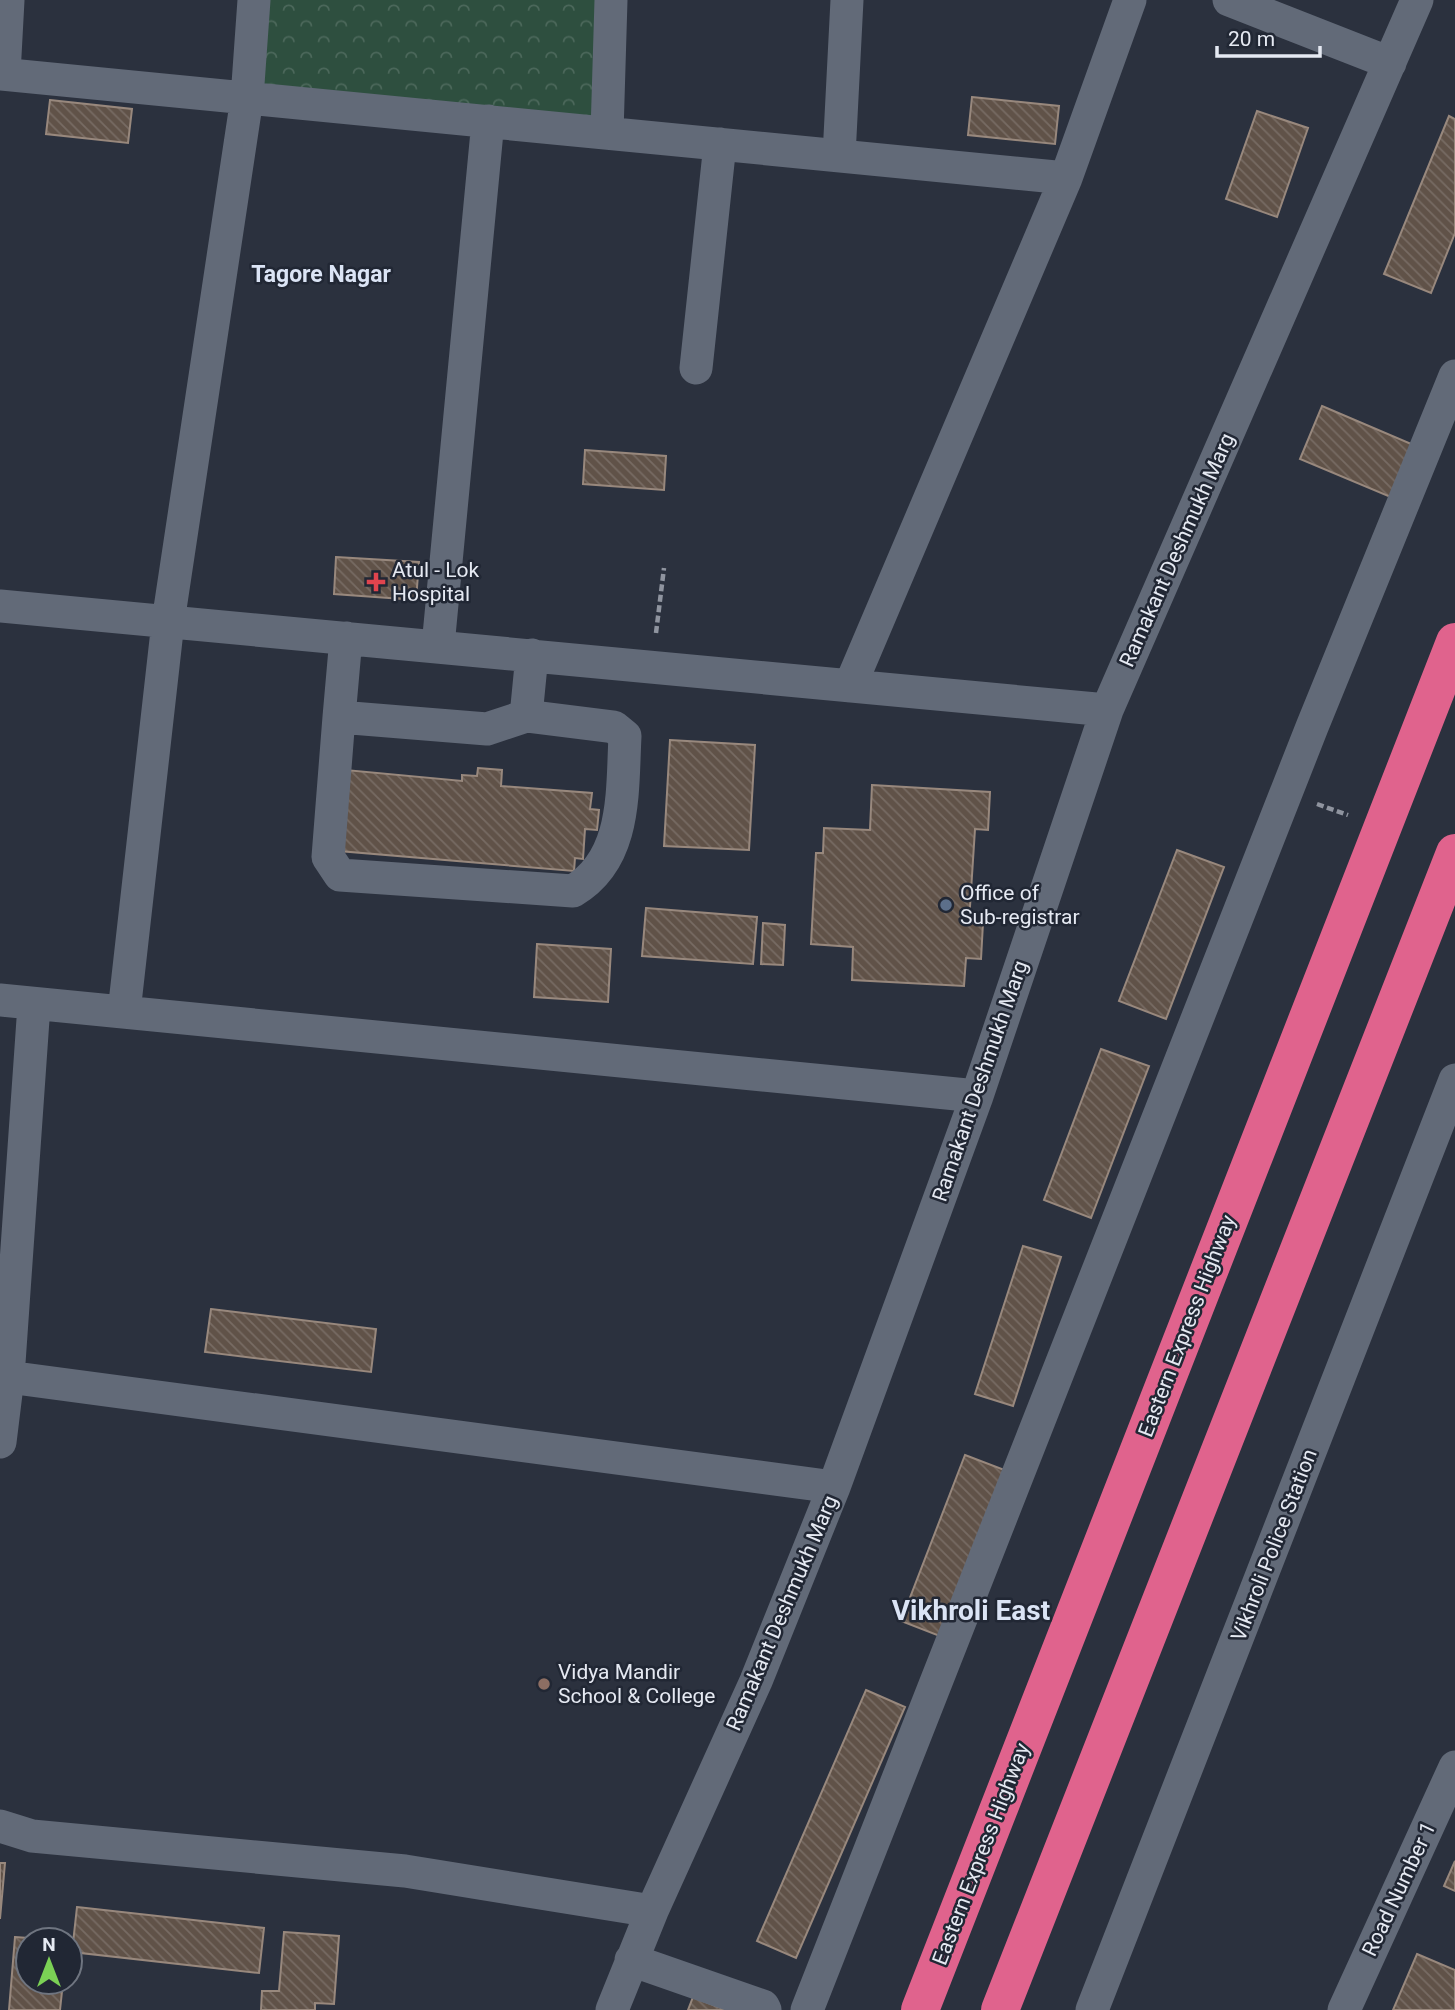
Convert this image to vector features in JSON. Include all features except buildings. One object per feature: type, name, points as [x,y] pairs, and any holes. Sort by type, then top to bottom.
[{"type":"highway","name":"Eastern Express Highway","points":[[920,2010],[1455,642]]},
{"type":"highway","points":[[1000,2010],[1455,853]]},
{"type":"street","points":[[8,0],[2,74],[1066,178]]},
{"type":"street","points":[[124,1012],[168,622],[247,98],[254,0]]},
{"type":"street","points":[[607,133],[611,0]]},
{"type":"street","points":[[839,156],[847,0]]},
{"type":"street","points":[[850,686],[1066,178],[1130,0]]},
{"type":"street","points":[[1229,0],[1390,63]]},
{"type":"street","name":"Ramakant Deshmukh Marg","points":[[612,2010],[652,1911],[756,1681],[834,1487],[977,1096],[1107,710],[1417,0]]},
{"type":"street","points":[[438,646],[488,121]]},
{"type":"street","points":[[696,368],[720,144]]},
{"type":"street","points":[[807,2010],[1308,738],[1455,376]]},
{"type":"street","points":[[0,606],[1107,710]]},
{"type":"street","points":[[339,717],[487,729],[526,716],[614,727],[625,736],[620,817],[605,862],[586,883],[573,891],[340,875],[328,857],[339,717],[346,638]]},
{"type":"street","points":[[526,716],[532,655]]},
{"type":"street","points":[[0,1000],[977,1096]]},
{"type":"street","points":[[0,1442],[8,1377],[34,1004]]},
{"type":"street","name":"Vikhroli Police Station","points":[[1092,2010],[1455,1080]]},
{"type":"street","points":[[8,1377],[834,1487]]},
{"type":"street","name":"Road Number 1","points":[[1344,2010],[1455,1767]]},
{"type":"street","points":[[0,1826],[32,1836],[405,1871],[652,1911]]},
{"type":"street","points":[[631,1960],[763,2006],[765,2010]]},
{"type":"path","points":[[651,668],[664,568]]},
{"type":"green space","points":[[254,0],[611,0],[607,133],[247,98]]},
{"type":"place","name":"Atul - Lok Hospital","points":[[376,582]]},
{"type":"place","name":"Office of Sub-registrar","points":[[946,905]]},
{"type":"place","name":"Vidya Mandir School & College","points":[[544,1684]]},
{"type":"district","name":"Tagore Nagar","points":[[321,274]]},
{"type":"district","name":"Vikhroli East","points":[[971,1610]]}]
